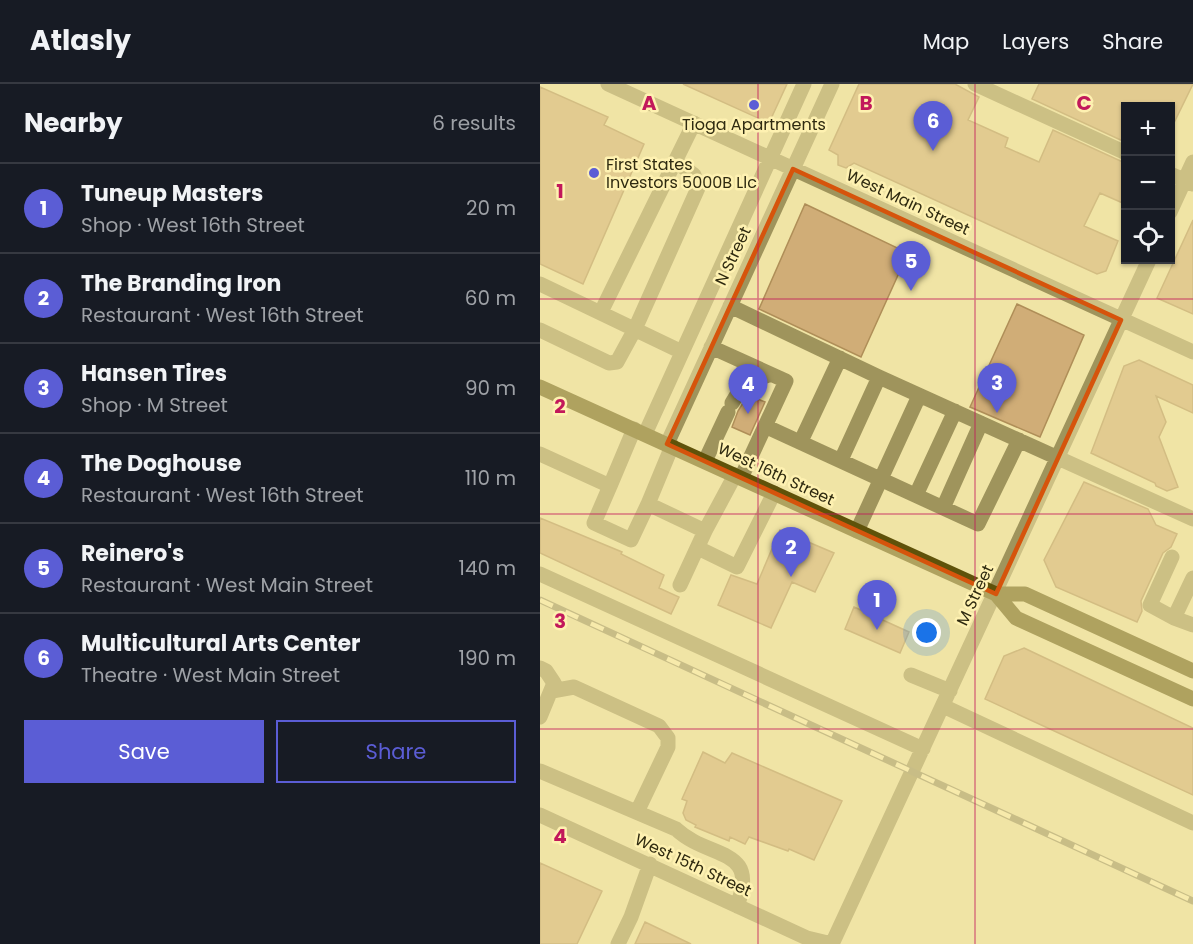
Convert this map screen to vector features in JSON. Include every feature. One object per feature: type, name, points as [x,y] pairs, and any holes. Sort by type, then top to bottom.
[{"type":"main road","name":"West 16th Street","points":[[540,387],[996,594],[1025,594],[1193,671]]},
{"type":"main road","name":"West 16th Street","points":[[996,594],[1016,618],[1193,699]]},
{"type":"street","name":"West Main Street","points":[[608,84],[639,90],[694,123],[1193,352]]},
{"type":"street","name":"N Street","points":[[804,84],[682,352],[610,486],[594,523],[632,540],[711,347],[832,84]]},
{"type":"street","points":[[975,84],[1121,151]]},
{"type":"street","points":[[601,312],[694,123]]},
{"type":"street","points":[[540,330],[609,363],[617,362],[635,329],[698,188],[694,175],[675,161]]},
{"type":"street","points":[[1171,210],[1193,162]]},
{"type":"street","name":"M Street","points":[[832,944],[1147,264]]},
{"type":"street","points":[[540,284],[682,352]]},
{"type":"street","points":[[730,306],[919,396],[1193,519]]},
{"type":"street","points":[[680,585],[705,531],[754,450],[786,381],[711,347]]},
{"type":"street","points":[[801,441],[840,358]]},
{"type":"street","points":[[705,461],[730,407],[749,375],[757,373],[767,377],[772,384],[772,395],[752,441],[754,450]]},
{"type":"street","points":[[841,460],[879,377]]},
{"type":"street","points":[[857,531],[919,396]]},
{"type":"street","points":[[916,495],[954,411]]},
{"type":"street","points":[[943,508],[981,423]]},
{"type":"street","points":[[765,426],[978,524],[1019,440]]},
{"type":"street","points":[[540,454],[610,486]]},
{"type":"street","points":[[698,548],[737,567],[774,493]]},
{"type":"street","points":[[648,504],[705,531]]},
{"type":"street","points":[[1172,557],[1150,605],[1193,625]]},
{"type":"street","points":[[540,574],[923,749]]},
{"type":"street","points":[[1174,618],[1193,578]]},
{"type":"street","points":[[540,669],[551,677],[554,683],[540,717]]},
{"type":"street","points":[[911,675],[950,691]]},
{"type":"street","points":[[552,691],[574,687],[659,726],[668,738],[668,747],[637,812]]},
{"type":"street","points":[[943,706],[1193,823]]},
{"type":"street","points":[[540,771],[676,829],[686,840],[735,861],[742,868],[744,877],[744,886],[737,906]]},
{"type":"street","name":"West 15th Street","points":[[540,815],[807,938],[832,944]]},
{"type":"street","points":[[618,944],[631,917],[650,864]]},
{"type":"highlighted area","points":[[793,169],[1121,320],[996,594],[667,444]]},
{"type":"building","name":"Tioga Apartments","points":[[683,84],[787,84],[769,123]]},
{"type":"building","points":[[859,84],[955,84],[979,97],[968,120],[1008,138],[1005,147],[1039,162],[1053,130],[1121,161],[1121,202],[1100,193],[1084,226],[1118,241],[1106,271],[1097,274],[854,163],[846,168],[838,165],[838,155],[829,150]]},
{"type":"building","points":[[1039,84],[1193,84],[1175,121],[1175,102],[1121,102],[1121,140],[1032,99]]},
{"type":"building","name":"First States Investors 5000B Llc","points":[[540,87],[608,117],[604,125],[644,144],[583,284],[540,264]]},
{"type":"building","points":[[805,204],[908,253],[861,357],[759,309]]},
{"type":"building","points":[[1193,220],[1193,314],[1157,298],[1173,264],[1175,264],[1175,259]]},
{"type":"building","points":[[1017,304],[1084,335],[1040,437],[970,407]]},
{"type":"building","points":[[1139,360],[1193,385],[1193,413],[1156,396],[1166,422],[1159,437],[1178,487],[1167,491],[1091,453],[1124,366]]},
{"type":"building","points":[[748,395],[765,402],[750,435],[732,427]]},
{"type":"building","points":[[1084,482],[1148,509],[1156,525],[1177,534],[1171,547],[1163,553],[1141,601],[1142,611],[1137,622],[1056,587],[1044,560]]},
{"type":"building","points":[[540,518],[622,552],[621,554],[664,575],[659,588],[679,597],[671,614],[540,553]]},
{"type":"building","points":[[780,530],[834,553],[815,592],[792,582],[771,628],[718,605],[731,575],[757,584]]},
{"type":"building","points":[[854,607],[909,632],[900,653],[845,629]]},
{"type":"building","points":[[1024,648],[1193,728],[1193,795],[985,699],[1004,656]]},
{"type":"building","points":[[703,752],[725,763],[732,753],[842,801],[814,860],[789,849],[788,851],[749,837],[745,844],[730,837],[729,841],[695,827],[696,825],[686,820],[683,813],[687,801],[682,799]]},
{"type":"building","points":[[540,863],[602,891],[577,944],[540,944]]},
{"type":"building","points":[[645,922],[691,944],[635,944]]},
{"type":"railway","points":[[540,600],[1193,901]]},
{"type":"place","name":"Tioga Apartments","points":[[754,105]]},
{"type":"place","name":"Multicultural Arts Center","points":[[933,151]]},
{"type":"place","name":"First States Investors 5000B Llc","points":[[594,173]]},
{"type":"place","name":"Reinero's","points":[[911,291]]},
{"type":"place","name":"Hansen Tires","points":[[997,413]]},
{"type":"place","name":"The Doghouse","points":[[748,414]]},
{"type":"place","name":"The Branding Iron","points":[[791,577]]},
{"type":"place","name":"Tuneup Masters","points":[[877,630]]}]
